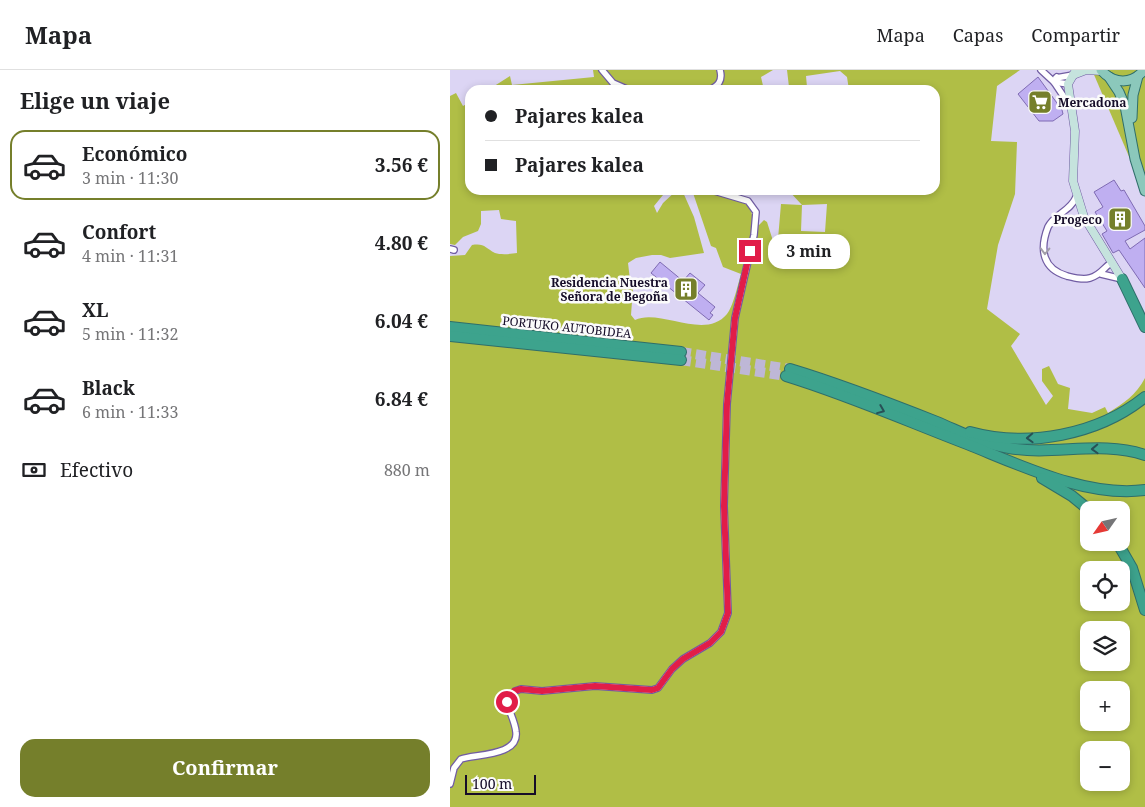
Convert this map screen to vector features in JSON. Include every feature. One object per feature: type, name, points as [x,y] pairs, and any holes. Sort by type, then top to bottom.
[{"type":"highway","points":[[1122,279],[1145,316]]},
{"type":"highway","points":[[1122,279],[1145,327]]},
{"type":"highway","name":"PORTUKO AUTOBIDEA","points":[[450,327],[681,356],[450,336]]},
{"type":"highway","points":[[1144,455],[1112,448],[1039,451],[1008,448],[975,440],[940,423],[877,399],[788,373],[1001,458],[1056,477],[1096,488],[1121,492],[1145,490]]},
{"type":"highway","points":[[1126,409],[1145,387]]},
{"type":"highway","points":[[940,423],[994,437],[1041,438],[1094,425],[1145,397]]},
{"type":"highway","points":[[1001,458],[1056,486],[1080,503]]},
{"type":"highway","points":[[1122,551],[1132,568],[1145,610]]},
{"type":"main road","points":[[1104,73],[1121,81],[1141,73]]},
{"type":"main road","points":[[1104,73],[1119,92],[1125,106],[1135,159],[1145,190]]},
{"type":"main road","points":[[1141,73],[1133,95],[1133,123],[1145,176]]},
{"type":"street","points":[[602,70],[613,83],[618,85]]},
{"type":"street","points":[[717,85],[722,78],[720,70]]},
{"type":"street","points":[[1041,70],[1054,79],[1068,84]]},
{"type":"street","points":[[1054,79],[1086,70],[1104,73]]},
{"type":"street","points":[[1075,72],[1068,84],[1075,131],[1072,167],[1076,197],[1084,218],[1122,279]]},
{"type":"street","points":[[1054,79],[1073,110]]},
{"type":"street","points":[[450,784],[454,768],[461,759],[505,750],[515,741],[517,734],[507,702],[514,691],[521,689],[542,691],[595,686],[652,690],[658,688],[672,669],[683,659],[710,643],[721,632],[728,613],[724,506],[727,404],[735,318],[754,236],[756,212],[748,201],[727,195]]},
{"type":"street","points":[[1076,197],[1068,208],[1054,218],[1049,226],[1045,259],[1052,270],[1073,278],[1088,279],[1101,274],[1111,263]]},
{"type":"street","points":[[1101,274],[1122,279]]},
{"type":"green space","points":[[593,70],[773,70],[761,77],[763,85],[512,85],[594,77]]},
{"type":"green space","points":[[787,70],[1020,70],[997,86],[991,141],[1017,142],[1015,194],[998,245],[987,309],[1020,334],[1011,346],[1046,405],[1053,396],[1042,381],[1042,369],[1049,366],[1058,384],[1070,388],[1068,409],[1092,413],[1105,407],[1108,413],[1134,394],[1145,378],[1145,807],[450,807],[450,256],[465,255],[472,245],[482,245],[497,254],[517,253],[516,221],[501,219],[499,210],[481,211],[481,224],[478,231],[463,237],[455,245],[450,244],[450,96],[456,93],[463,106],[465,105],[465,195],[663,195],[654,206],[657,213],[663,203],[672,195],[684,195],[694,217],[704,253],[670,258],[652,255],[636,258],[628,263],[633,288],[631,315],[635,320],[645,317],[695,325],[707,325],[718,322],[729,311],[741,274],[723,267],[716,248],[711,246],[694,195],[722,195],[745,203],[750,208],[753,221],[759,225],[764,220],[767,222],[774,244],[778,239],[781,204],[802,205],[793,195],[940,195],[940,85],[848,85],[847,77],[840,71],[806,76],[807,85],[789,85]],"holes":[[[827,204],[825,232],[801,231],[802,205]]]},
{"type":"green space","points":[[1092,70],[1145,70],[1145,194]]},
{"type":"green space","points":[[510,76],[512,85],[496,85]]},
{"type":"building","name":"Mercadona","points":[[1038,77],[1062,110],[1063,114],[1053,121],[1039,121],[1018,94]]},
{"type":"building","name":"Progeco","points":[[1114,180],[1121,191],[1124,190],[1145,226],[1145,230],[1125,241],[1130,249],[1145,238],[1145,288],[1119,250],[1113,253],[1102,234],[1107,231],[1095,212],[1103,207],[1094,192]]},
{"type":"building","name":"Residencia Nuestra Señora de Begoña","points":[[660,262],[683,281],[690,273],[705,285],[698,293],[715,307],[710,313],[713,315],[709,320],[651,273]]},
{"type":"tunnel","points":[[681,352],[790,369]]},
{"type":"tunnel","points":[[681,360],[786,376]]},
{"type":"place","name":"Mercadona","points":[[1040,102]]},
{"type":"place","name":"Progeco","points":[[1120,219]]},
{"type":"place","name":"Residencia Nuestra Señora de Begoña","points":[[686,289]]},
{"type":"route","points":[[507,702],[509,696],[514,691],[531,688],[542,691],[595,686],[652,690],[658,688],[672,669],[683,659],[710,643],[721,632],[728,613],[724,506],[727,404],[735,318],[750,251]]}]
